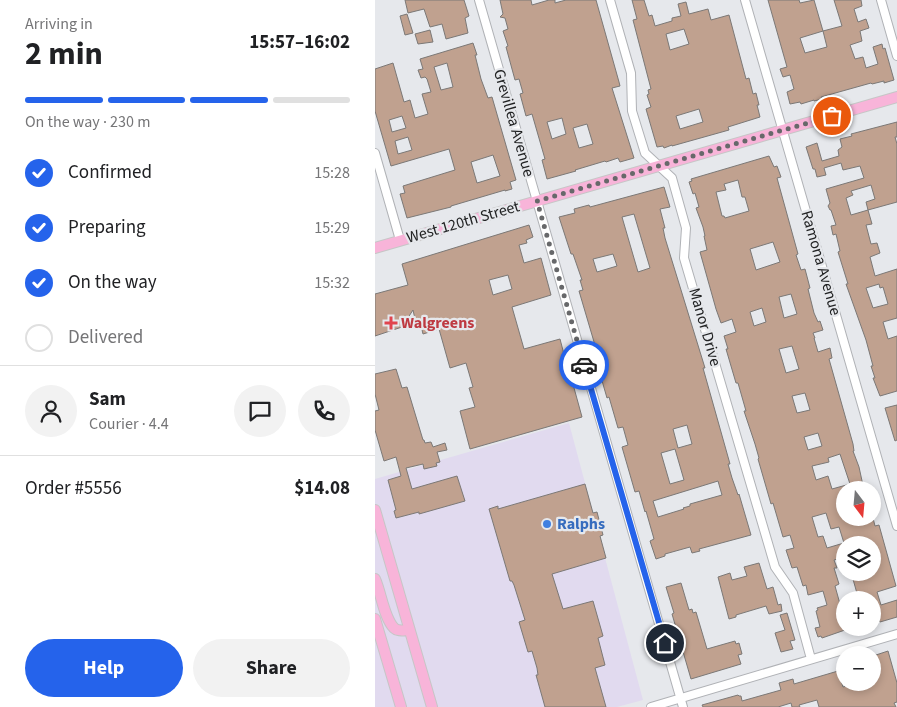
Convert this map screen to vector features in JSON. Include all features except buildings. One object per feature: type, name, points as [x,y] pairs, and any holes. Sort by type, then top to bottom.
[{"type":"main road","name":"West 120th Street","points":[[375,248],[897,97]]},
{"type":"main road","points":[[375,512],[432,707]]},
{"type":"main road","points":[[375,578],[389,618],[395,628],[401,631],[409,630]]},
{"type":"main road","points":[[375,619],[401,707]]},
{"type":"street","name":"Grevillea Avenue","points":[[479,0],[682,703]]},
{"type":"street","name":"Manor Drive","points":[[610,0],[631,73],[632,110],[645,153],[672,178],[686,228],[684,258],[775,567],[793,594],[811,659]]},
{"type":"street","name":"Ramona Avenue","points":[[745,0],[897,526]]},
{"type":"street","points":[[881,0],[897,56]]},
{"type":"street","points":[[375,153],[400,240]]},
{"type":"street","points":[[651,707],[682,703],[811,659],[897,634]]},
{"type":"shaded area","points":[[569,423],[643,700],[617,707],[375,707],[375,479]]},
{"type":"way so far","points":[[584,365],[537,201],[832,116]]},
{"type":"place","name":"Walgreens","points":[[391,323]]},
{"type":"place","name":"Ralphs","points":[[547,524]]},
{"type":"route","points":[[584,365],[665,643]]}]
